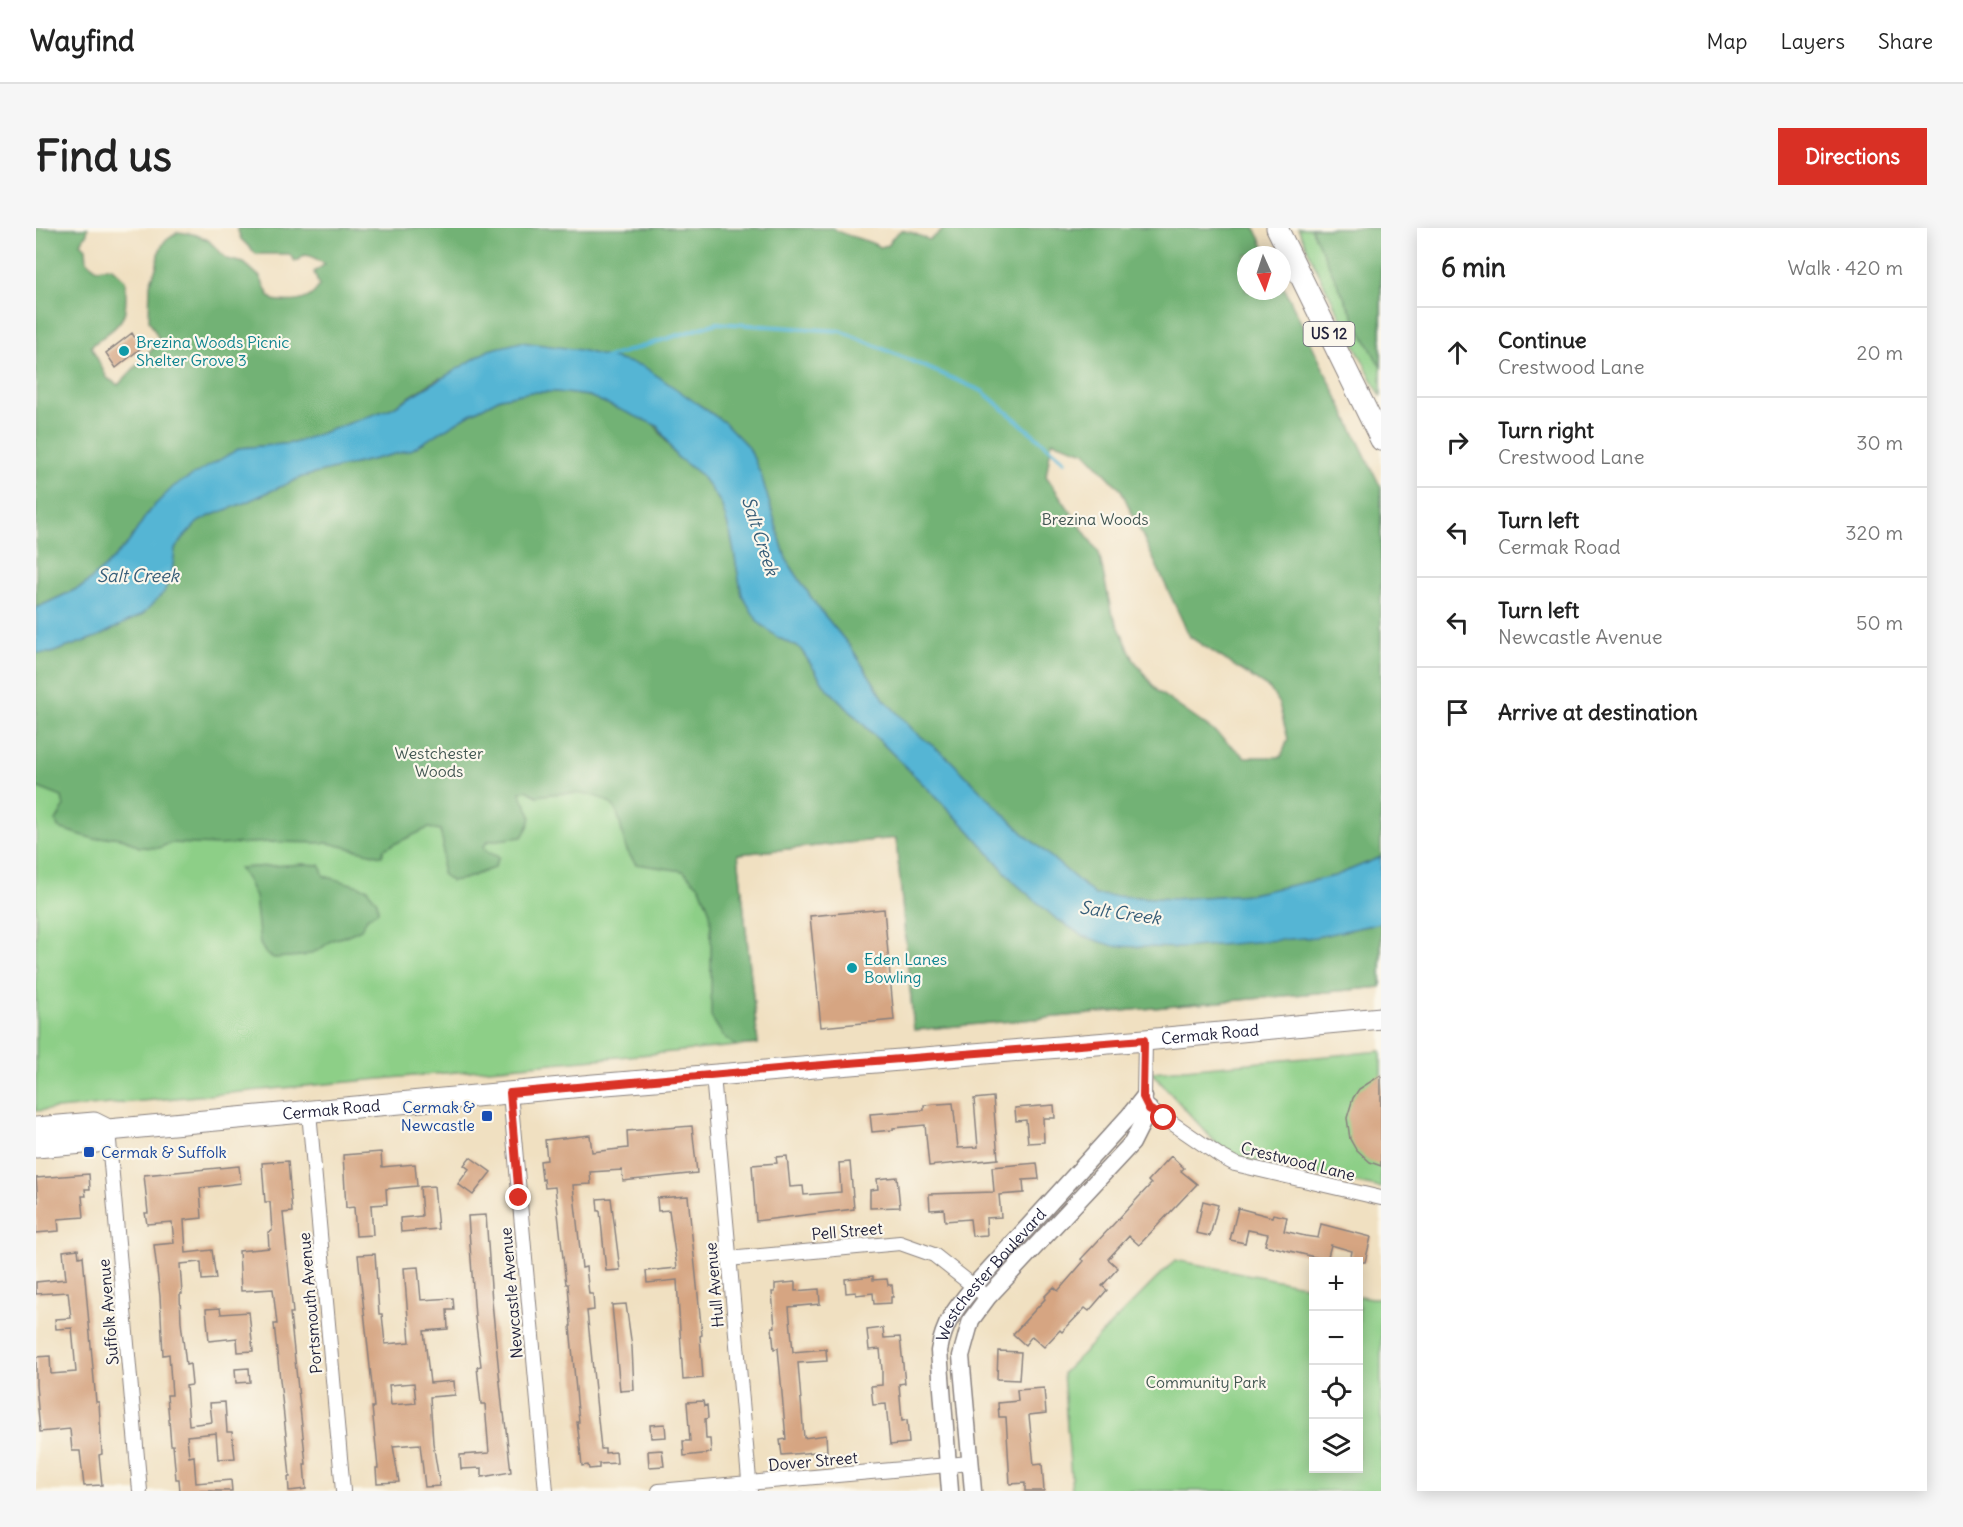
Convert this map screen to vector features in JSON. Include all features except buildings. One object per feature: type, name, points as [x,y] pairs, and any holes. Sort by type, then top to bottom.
[{"type":"main road","name":"US 12","points":[[1277,228],[1381,440]]},
{"type":"main road","name":"Cermak Road","points":[[36,1128],[94,1123],[108,1131],[510,1093],[1381,1018]]},
{"type":"main road","name":"Cermak Road","points":[[36,1147],[96,1142],[108,1131]]},
{"type":"street","points":[[1144,1040],[1146,1103]]},
{"type":"street","name":"Hull Avenue","points":[[713,1075],[749,1487]]},
{"type":"street","name":"Newcastle Avenue","points":[[510,1093],[546,1491]]},
{"type":"street","name":"Crestwood Lane","points":[[1146,1103],[1220,1156],[1235,1164],[1381,1198]]},
{"type":"street","name":"Westchester Boulevard","points":[[950,1491],[939,1352],[942,1334],[951,1314],[1129,1116],[1146,1103]]},
{"type":"street","name":"Westchester Boulevard","points":[[973,1491],[962,1356],[971,1320],[988,1297],[1132,1143],[1146,1103]]},
{"type":"street","name":"Portsmouth Avenue","points":[[309,1112],[343,1491]]},
{"type":"street","name":"Suffolk Avenue","points":[[108,1131],[140,1491]]},
{"type":"street","name":"Pell Street","points":[[728,1259],[900,1243],[934,1255],[988,1297]]},
{"type":"street","name":"Dover Street","points":[[659,1491],[749,1487],[970,1463]]},
{"type":"green space","name":"Brezina Woods","points":[[36,228],[88,228],[81,243],[86,248],[87,261],[97,269],[111,267],[125,280],[126,305],[122,320],[91,346],[107,378],[118,385],[160,341],[149,320],[150,284],[157,265],[158,254],[164,242],[178,232],[193,234],[208,240],[227,259],[244,263],[260,277],[273,300],[286,301],[305,299],[315,292],[319,286],[314,272],[325,264],[311,256],[304,255],[295,261],[289,254],[256,254],[241,239],[237,228],[833,228],[880,247],[889,245],[892,238],[901,230],[929,240],[943,228],[1255,228],[1264,246],[1237,246],[1237,300],[1290,300],[1381,488],[1381,857],[1335,876],[1251,894],[1173,899],[1095,895],[1024,834],[948,758],[914,731],[884,699],[852,649],[816,605],[786,559],[761,475],[749,448],[725,423],[697,403],[439,378],[392,408],[294,443],[240,448],[149,511],[129,542],[83,586],[36,608]],"holes":[[[1052,441],[1085,452],[1121,490],[1190,637],[1270,689],[1279,704],[1288,739],[1281,757],[1245,757],[1215,732],[1157,691],[1134,660],[1111,610],[1099,553],[1046,476]]]},
{"type":"green space","points":[[1298,228],[1381,228],[1381,397],[1316,268]]},
{"type":"green space","points":[[1311,228],[1381,228],[1381,368],[1351,312]]},
{"type":"green space","name":"Westchester Woods","points":[[531,392],[589,396],[654,424],[676,456],[701,475],[721,503],[731,536],[742,595],[777,637],[800,648],[826,687],[970,831],[1014,882],[1054,917],[1083,936],[1254,941],[1316,937],[1381,923],[1381,987],[914,1030],[896,838],[738,854],[758,1044],[736,1046],[723,1036],[711,1017],[710,912],[700,887],[683,871],[636,864],[626,848],[616,810],[607,801],[598,798],[566,793],[537,796],[526,790],[520,792],[531,817],[522,837],[488,841],[483,847],[487,852],[499,857],[494,868],[464,879],[451,881],[442,874],[443,843],[440,830],[428,828],[384,849],[382,856],[328,843],[270,842],[218,845],[170,843],[159,848],[139,847],[125,839],[113,837],[94,839],[58,828],[56,821],[64,807],[62,797],[36,787],[36,653],[51,653],[99,636],[143,614],[172,572],[175,549],[198,522],[302,477],[410,450],[500,398]]},
{"type":"green space","name":"Westchester Woods","points":[[589,396],[658,426],[676,456],[1316,937],[1381,923],[1381,987],[914,1030],[896,838],[738,854],[758,1044],[36,1111],[36,653]]},
{"type":"green space","points":[[320,865],[324,876],[369,889],[377,901],[378,911],[367,918],[361,929],[332,940],[319,950],[303,956],[274,958],[266,954],[260,944],[255,897],[239,868]]},
{"type":"green space","points":[[1381,1051],[1381,1188],[1227,1155],[1151,1072]]},
{"type":"green space","name":"Community Park","points":[[1175,1260],[1309,1286],[1309,1473],[1363,1473],[1363,1297],[1381,1298],[1381,1491],[1072,1491],[1063,1373]]},
{"type":"water","name":"Salt Creek","points":[[521,342],[580,350],[643,366],[725,423],[749,448],[761,475],[786,559],[816,605],[852,649],[884,699],[914,731],[948,758],[1024,834],[1095,895],[1173,899],[1251,894],[1335,876],[1381,857],[1381,923],[1316,937],[1180,948],[1114,946],[1083,936],[1054,917],[1014,882],[970,831],[826,687],[800,648],[777,637],[758,622],[742,595],[731,536],[721,503],[701,475],[676,456],[658,426],[589,396],[531,392],[500,398],[411,450],[302,477],[212,515],[198,522],[175,549],[172,572],[164,592],[143,614],[99,636],[51,653],[36,653],[36,608],[83,586],[105,567],[129,542],[149,511],[174,486],[240,448],[294,443],[392,408],[489,350]]},
{"type":"waterway","points":[[605,358],[717,323],[841,331],[982,391],[1065,461]]},
{"type":"place","name":"Brezina Woods Picnic Shelter Grove 3","points":[[124,351]]},
{"type":"place","name":"Eden Lanes Bowling","points":[[852,968]]},
{"type":"place","name":"Cermak & Newcastle","points":[[487,1116]]},
{"type":"place","name":"Cermak & Suffolk","points":[[89,1152]]},
{"type":"route","points":[[519,1198],[510,1093],[811,1066],[1144,1040],[1143,1097],[1149,1109],[1164,1118]]}]
